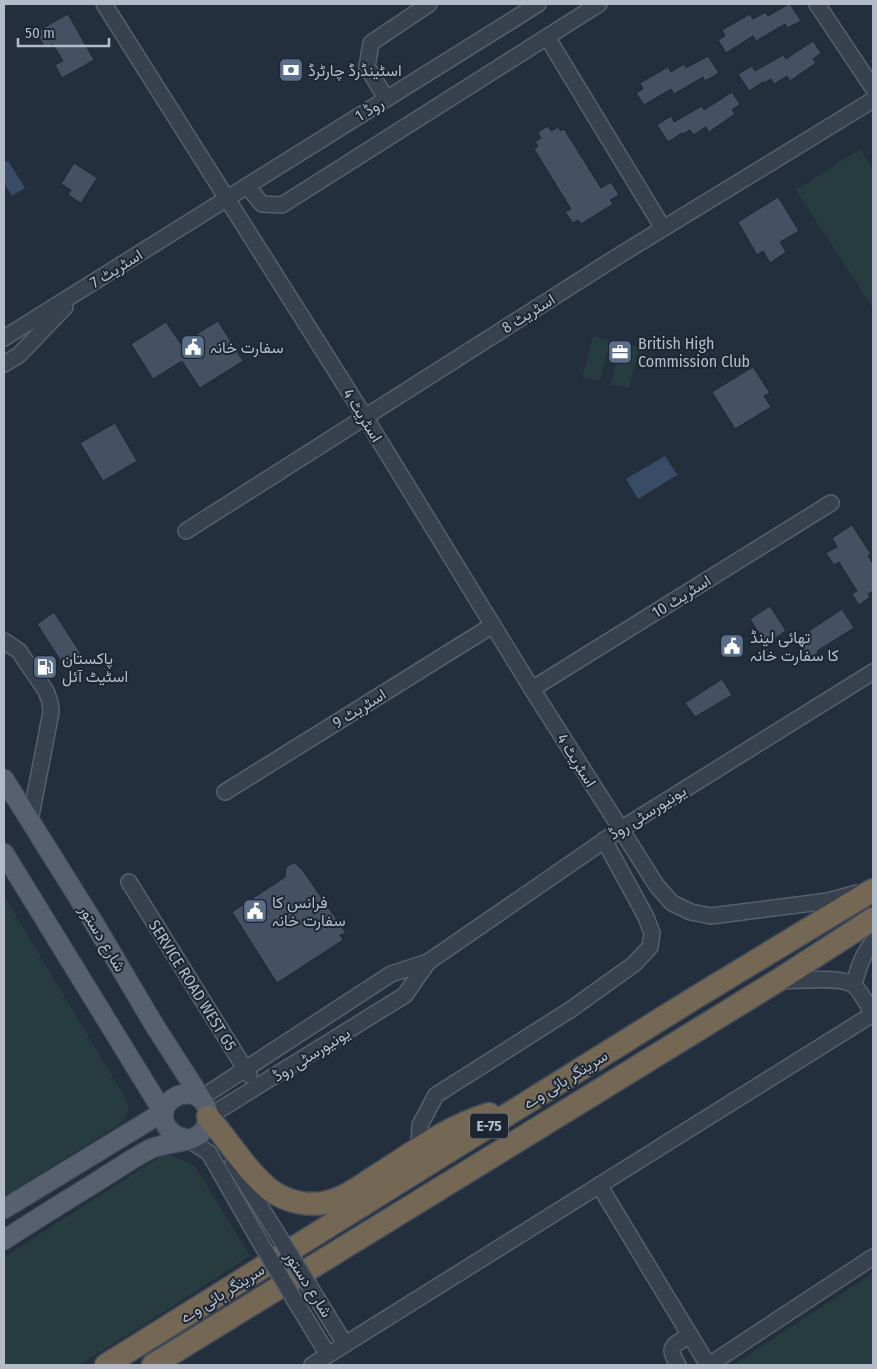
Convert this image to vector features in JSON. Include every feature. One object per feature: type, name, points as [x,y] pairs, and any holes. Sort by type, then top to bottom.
[{"type":"highway","name":"سرینگر ہائی وے","points":[[106,1365],[873,889]]},
{"type":"highway","name":"سرینگر ہائی وے","points":[[153,1365],[777,981],[873,919]]},
{"type":"highway","points":[[205,1113],[259,1180],[271,1190],[287,1200],[315,1204],[334,1200],[359,1187],[450,1130],[482,1116],[524,1104]]},
{"type":"main road","name":"شارع دستور","points":[[4,779],[94,923],[205,1113]]},
{"type":"main road","points":[[4,853],[163,1112],[164,1121],[174,1134],[188,1139]]},
{"type":"main road","points":[[4,1210],[163,1112],[166,1104],[175,1097],[182,1094],[193,1095],[205,1113],[201,1133],[188,1139],[152,1148],[4,1240]]},
{"type":"main road","points":[[107,1146],[121,1167]]},
{"type":"street","name":"اسٹریٹ 4","points":[[104,4],[365,417],[532,689],[657,886],[672,903],[691,912],[711,916],[828,901],[873,889]]},
{"type":"street","points":[[386,98],[367,67],[371,43],[429,4]]},
{"type":"street","name":"روڈ 1","points":[[227,198],[538,4]]},
{"type":"street","points":[[247,186],[262,204],[282,205],[599,4]]},
{"type":"street","points":[[817,4],[873,88]]},
{"type":"street","points":[[547,36],[663,228]]},
{"type":"street","name":"اسٹریٹ 8","points":[[186,531],[663,228],[873,100]]},
{"type":"street","name":"اسٹریٹ 7","points":[[4,338],[227,198]]},
{"type":"street","points":[[4,364],[19,355],[79,292]]},
{"type":"street","name":"اسٹریٹ 10","points":[[532,689],[830,503]]},
{"type":"street","name":"اسٹریٹ 9","points":[[226,792],[493,625]]},
{"type":"street","points":[[4,641],[19,651],[46,691],[50,702],[51,712],[30,822]]},
{"type":"street","name":"یونیورسٹی روڈ","points":[[205,1113],[245,1068],[391,974],[428,962],[621,828],[873,672]]},
{"type":"street","points":[[419,1149],[420,1125],[436,1095],[570,1010],[634,964],[650,947],[652,933],[646,917],[604,840]]},
{"type":"street","name":"SERVICE ROAD WEST G5","points":[[129,882],[257,1087]]},
{"type":"street","points":[[854,985],[861,961],[873,942]]},
{"type":"street","name":"یونیورسٹی روڈ","points":[[205,1113],[257,1087],[405,995],[428,962]]},
{"type":"street","points":[[312,1365],[873,1013],[854,985],[843,981],[777,981]]},
{"type":"street","name":"شارع دستور","points":[[205,1113],[219,1142],[345,1344]]},
{"type":"street","name":"شارع دستور","points":[[188,1139],[209,1153],[328,1355]]},
{"type":"street","points":[[599,1185],[708,1365],[873,1257]]},
{"type":"street","points":[[678,1365],[672,1355],[672,1349],[690,1336]]},
{"type":"green space","points":[[860,149],[873,169],[873,308],[796,190]]},
{"type":"green space","points":[[593,336],[610,341],[600,381],[582,377]]},
{"type":"green space","points":[[621,343],[639,347],[629,388],[611,384]]},
{"type":"green space","points":[[4,896],[127,1101],[128,1111],[120,1124],[4,1197]]},
{"type":"green space","points":[[166,1153],[195,1166],[250,1256],[79,1365],[4,1365],[4,1257]]},
{"type":"green space","points":[[873,1273],[873,1365],[733,1365]]},
{"type":"water","points":[[8,161],[25,188],[12,196],[4,183],[4,163]]},
{"type":"water","points":[[665,456],[677,475],[638,499],[626,479]]},
{"type":"building","points":[[789,4],[801,21],[787,28],[785,24],[756,41],[753,36],[726,53],[718,40],[725,36],[722,30],[750,14],[753,19],[766,12],[768,16]]},
{"type":"building","points":[[68,14],[94,60],[62,78],[55,65],[63,61],[53,44],[45,48],[36,32]]},
{"type":"building","points":[[813,41],[821,53],[813,59],[816,63],[790,81],[787,76],[774,84],[771,79],[749,91],[738,74],[752,66],[755,71],[783,55],[786,59]]},
{"type":"building","points":[[708,56],[719,73],[705,81],[703,77],[674,94],[671,89],[644,105],[636,93],[643,89],[640,83],[668,67],[671,72],[684,64],[686,68]]},
{"type":"building","points":[[732,92],[740,104],[732,110],[735,114],[709,132],[706,127],[693,135],[690,130],[668,142],[657,125],[671,116],[674,122],[702,106],[704,110]]},
{"type":"building","points":[[548,126],[551,131],[558,127],[561,131],[564,129],[601,188],[611,182],[619,195],[610,200],[613,204],[581,224],[578,220],[573,223],[565,212],[571,209],[534,149],[538,146],[535,142],[541,138],[538,132]]},
{"type":"building","points":[[74,163],[97,178],[81,203],[68,195],[71,190],[61,184]]},
{"type":"building","points":[[778,197],[799,231],[780,242],[786,252],[770,263],[763,251],[757,255],[738,222]]},
{"type":"building","points":[[218,321],[243,361],[200,388],[182,361],[153,379],[131,344],[166,322],[181,344]]},
{"type":"building","points":[[753,367],[770,393],[764,396],[771,407],[735,429],[712,392]]},
{"type":"building","points":[[115,423],[137,461],[103,481],[80,443]]},
{"type":"building","points":[[852,525],[871,554],[868,556],[873,564],[873,591],[868,594],[870,597],[859,605],[852,594],[857,591],[839,562],[834,565],[826,553],[837,547],[832,538]]},
{"type":"building","points":[[770,606],[786,631],[766,644],[750,619]]},
{"type":"building","points":[[842,609],[854,628],[809,658],[797,639]]},
{"type":"building","points":[[54,612],[83,657],[66,669],[37,624]]},
{"type":"building","points":[[722,679],[732,695],[695,717],[685,703]]},
{"type":"building","points":[[295,863],[301,868],[346,933],[340,935],[343,940],[277,983],[232,912],[285,877],[286,867]]},
{"type":"place","name":"اسٹینڈرڈ چارٹرڈ","points":[[291,70]]},
{"type":"place","name":"سفارت خانہ","points":[[193,347]]},
{"type":"place","name":"British High Commission Club","points":[[620,352]]},
{"type":"place","name":"تھائی لینڈ کا سفارت خانہ","points":[[732,646]]},
{"type":"place","name":"پاکستان اسٹیٹ آئل","points":[[45,667]]},
{"type":"place","name":"فرانس کا سفارت خانہ","points":[[255,911]]}]
